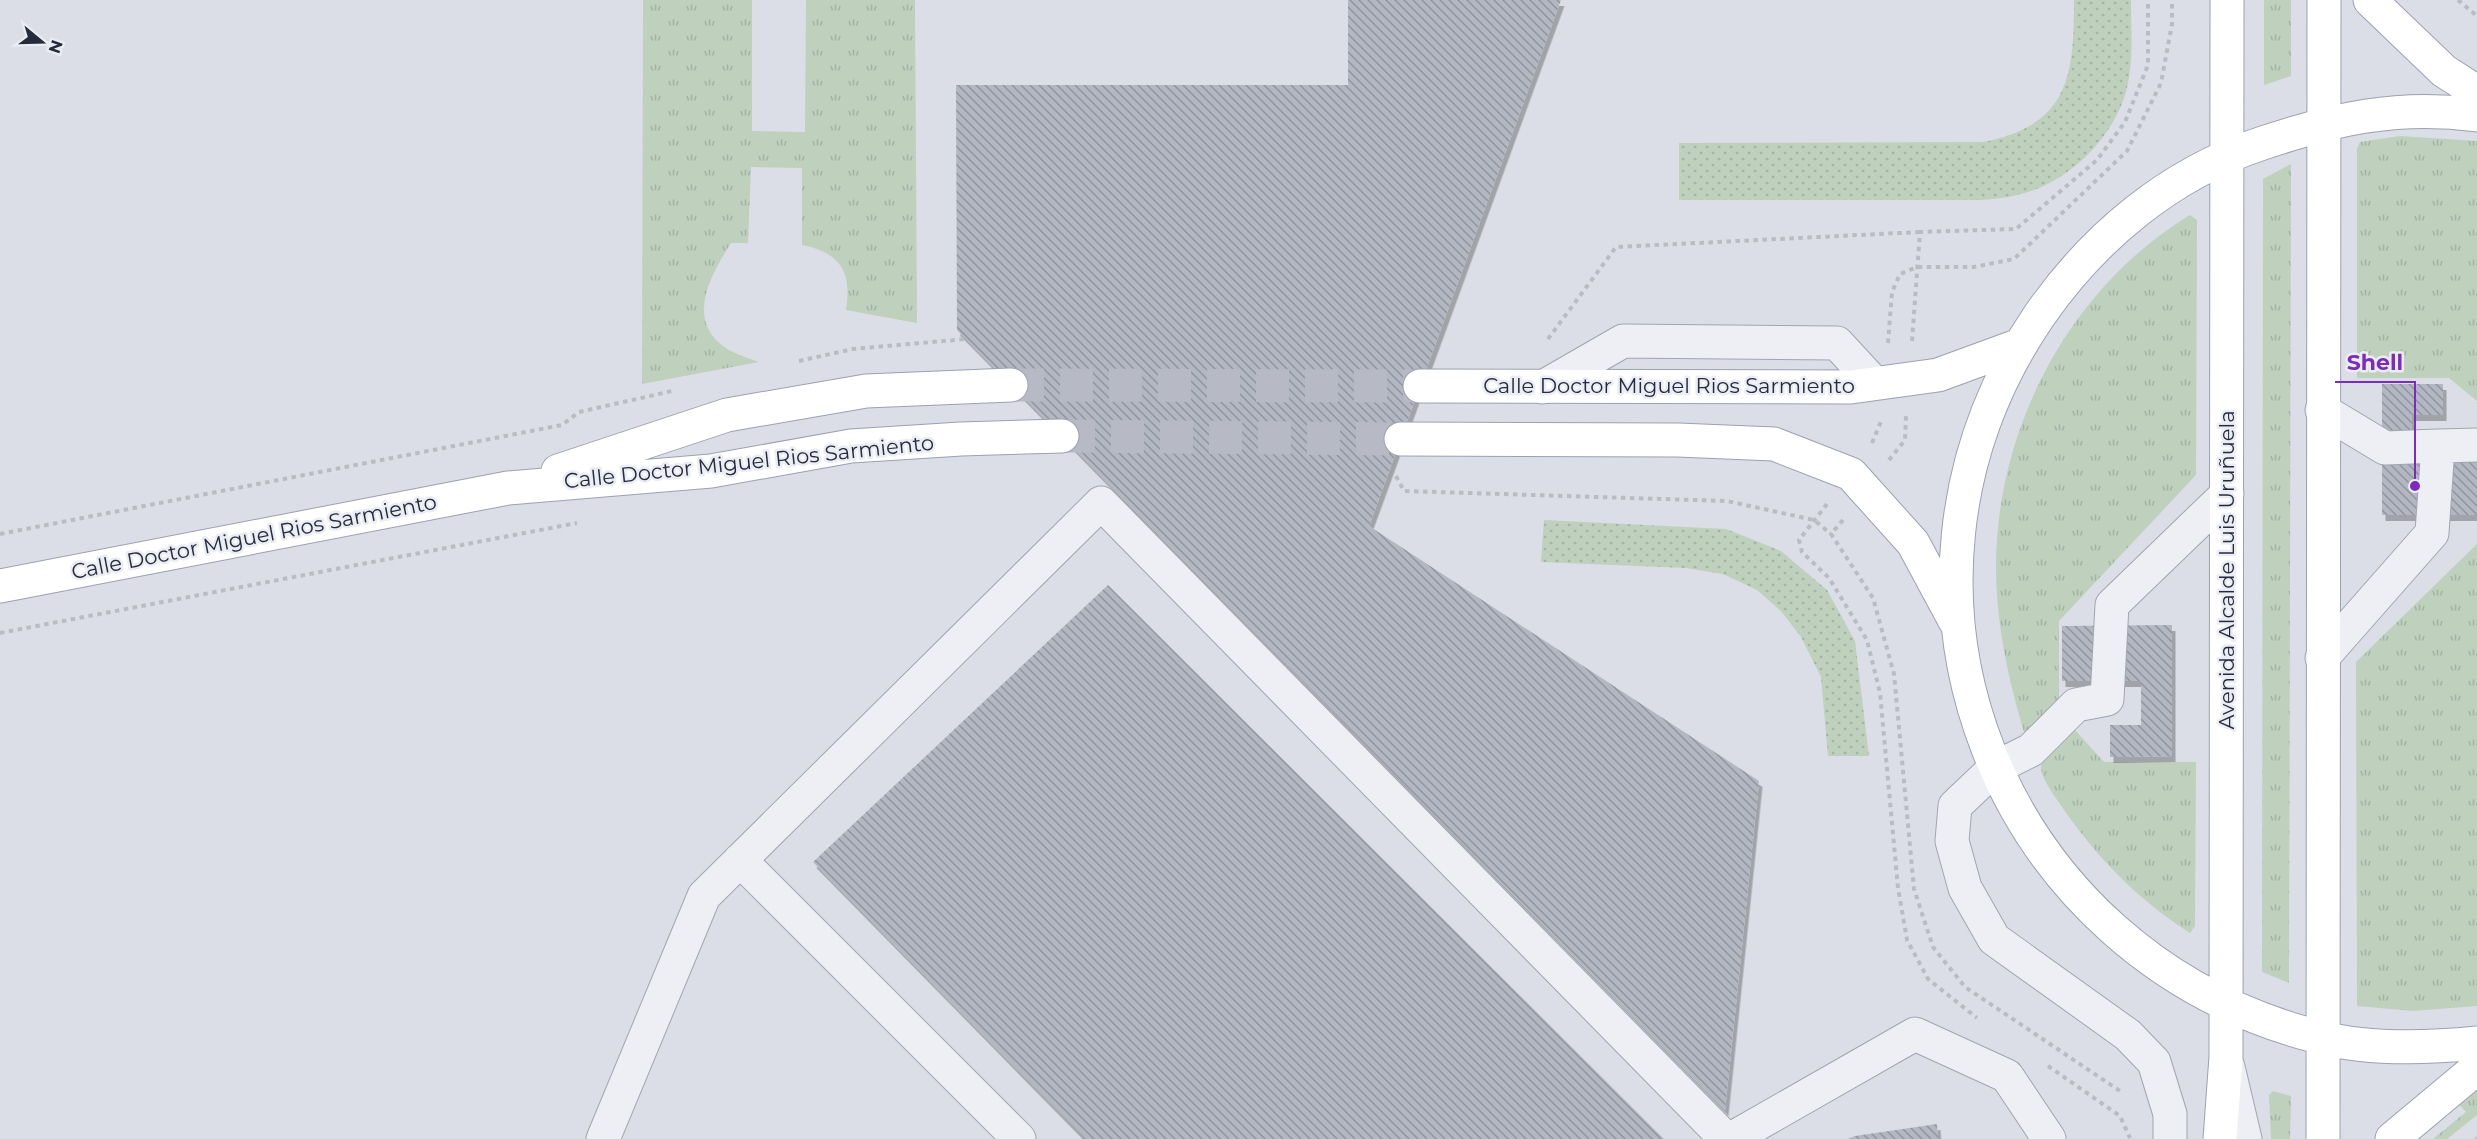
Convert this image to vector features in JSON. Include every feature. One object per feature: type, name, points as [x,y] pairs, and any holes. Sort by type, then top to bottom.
[{"type":"main road","name":"Avenida Alcalde Luis Uruñuela","points":[[2220,1139],[2226,1057],[2227,0]]},
{"type":"main road","points":[[2323,1139],[2324,0]]},
{"type":"main road","points":[[2370,0],[2444,71],[2477,92]]},
{"type":"main road","points":[[2477,115],[2456,112],[2389,112],[2323,122],[2227,154],[2165,189],[2109,234],[2060,286],[2019,345],[1988,411],[1967,481],[1957,554],[1958,627],[1965,675],[1978,722],[1995,768],[2035,842],[2089,908],[2152,963],[2226,1006],[2322,1038],[2419,1049],[2477,1043]]},
{"type":"main road","name":"Calle Doctor Miguel Rios Sarmiento","points":[[1420,386],[1851,387],[1879,398],[2019,345]]},
{"type":"main road","name":"Calle Doctor Miguel Rios Sarmiento","points":[[508,488],[727,415],[866,391],[1011,385]]},
{"type":"main road","name":"Calle Doctor Miguel Rios Sarmiento","points":[[0,586],[508,488],[720,470],[851,446],[1062,436]]},
{"type":"main road","points":[[1396,453],[1678,440],[1774,444],[1851,474],[1913,543],[1958,627]]},
{"type":"main road","points":[[2392,1139],[2477,1068]]},
{"type":"lane","points":[[1543,387],[1623,341],[1838,343],[1879,398]]},
{"type":"lane","points":[[2322,410],[2385,448],[2477,445]]},
{"type":"lane","points":[[2322,658],[2432,533],[2438,446]]},
{"type":"lane","points":[[2170,1139],[2170,1114],[2154,1062],[2128,1035],[1994,939],[1965,888],[1952,841],[1955,807],[1995,768],[2031,750],[2076,705],[2107,699],[2112,605],[2227,494]]},
{"type":"lane","points":[[603,1139],[704,896],[1101,503],[1726,1139]]},
{"type":"lane","points":[[740,860],[1019,1139]]},
{"type":"lane","points":[[1731,1139],[1915,1034],[2007,1076],[2049,1139]]},
{"type":"lane","points":[[2226,1057],[2246,1139]]},
{"type":"path","points":[[1542,347],[1616,247],[2016,229],[2097,160],[2125,122],[2148,65],[2148,0]]},
{"type":"path","points":[[1887,353],[1892,291],[1900,274],[1917,267],[1974,267],[2014,259],[2127,151],[2161,83],[2172,24],[2172,0]]},
{"type":"path","points":[[2458,0],[2477,16]]},
{"type":"path","points":[[1912,345],[1920,232]]},
{"type":"path","points":[[1866,452],[1881,424],[1879,398]]},
{"type":"path","points":[[1884,466],[1905,440],[1907,410]]},
{"type":"path","points":[[0,534],[562,425],[579,412]]},
{"type":"path","points":[[1396,453],[1404,491],[1727,501],[1814,520],[1832,534]]},
{"type":"path","points":[[0,633],[588,521]]},
{"type":"green space","points":[[643,0],[752,0],[752,131],[805,132],[806,0],[915,0],[917,323],[846,310],[847,285],[841,266],[826,253],[802,245],[802,168],[751,167],[748,243],[731,243],[711,278],[704,304],[709,330],[717,341],[737,354],[759,362],[642,384]]},
{"type":"green space","points":[[2074,0],[2131,0],[2130,69],[2126,92],[2119,110],[2099,143],[2070,170],[2053,181],[2017,195],[1981,200],[1679,200],[1679,143],[1983,142],[2012,134],[2034,123],[2050,110],[2061,94],[2068,74],[2074,28]]},
{"type":"green space","points":[[2264,0],[2291,0],[2291,76],[2264,85]]},
{"type":"green space","points":[[2400,136],[2477,141],[2477,401],[2449,378],[2357,378],[2357,148],[2360,142]]},
{"type":"green space","points":[[2291,164],[2289,983],[2262,972],[2263,179]]},
{"type":"green space","points":[[2190,215],[2197,220],[2196,475],[2059,621],[2059,701],[2025,735],[2004,651],[1998,608],[1996,565],[2000,513],[2010,462],[2026,412],[2048,365],[2076,321],[2109,281],[2147,245]]},
{"type":"green space","points":[[1544,520],[1726,529],[1781,551],[1827,590],[1855,641],[1869,756],[1828,756],[1821,677],[1801,637],[1781,611],[1757,590],[1723,574],[1686,568],[1541,562]]},
{"type":"green space","points":[[2477,544],[2477,1006],[2413,1011],[2357,1006],[2356,662]]},
{"type":"green space","points":[[2074,729],[2104,762],[2196,762],[2195,926],[2190,933],[2152,906],[2118,875],[2073,823],[2048,786],[2043,776],[2042,762],[2049,752]]},
{"type":"green space","points":[[2477,1086],[2477,1115],[2447,1139],[2433,1139],[2466,1112],[2455,1100]]},
{"type":"green space","points":[[2273,1091],[2291,1096],[2290,1139],[2271,1139],[2269,1095]]},
{"type":"building","points":[[1348,0],[1561,0],[1369,526],[1759,781],[1725,1110],[957,330],[956,85],[1348,85]]},
{"type":"building","points":[[2382,384],[2443,384],[2443,415],[2412,415],[2412,459],[2477,458],[2477,515],[2382,515]]},
{"type":"building","points":[[1108,585],[1664,1139],[1085,1139],[813,862]]},
{"type":"building","points":[[2172,625],[2172,756],[2110,757],[2110,725],[2141,725],[2141,681],[2062,681],[2062,626]]},
{"type":"building","points":[[1937,1124],[1938,1139],[1848,1139],[1855,1136]]},
{"type":"tunnel","points":[[1011,385],[1420,386]]},
{"type":"tunnel","points":[[1062,436],[1401,439]]},
{"type":"place","name":"Shell","points":[[2415,486]]}]
